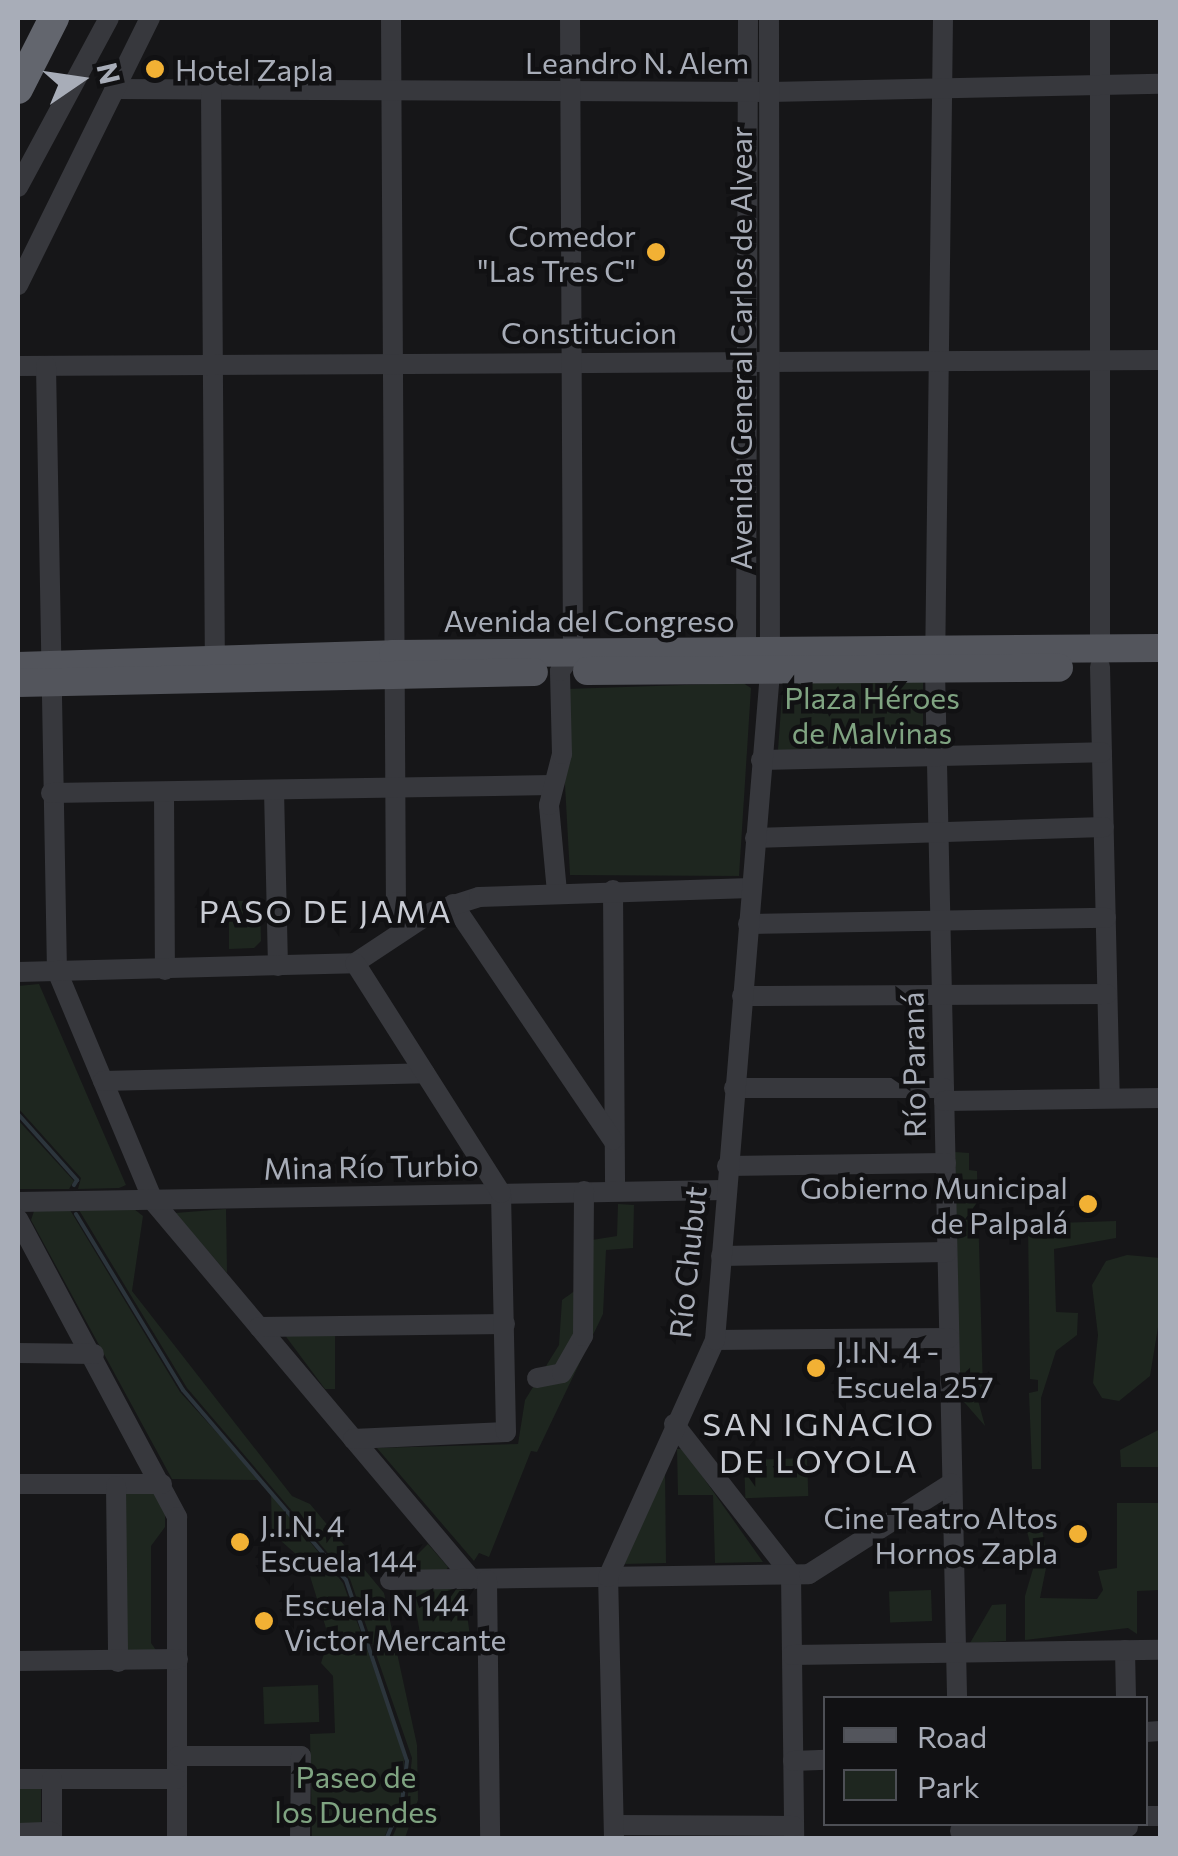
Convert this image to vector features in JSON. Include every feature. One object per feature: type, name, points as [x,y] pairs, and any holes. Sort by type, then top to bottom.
[{"type":"highway","points":[[18,89],[54,18]]},
{"type":"main road","name":"Avenida del Congreso","points":[[18,666],[48,672],[762,658],[1100,658],[1160,648]]},
{"type":"main road","name":"Avenida del Congreso","points":[[1100,658],[1160,667]]},
{"type":"main road","name":"Avenida del Congreso","points":[[18,683],[48,672]]},
{"type":"street","points":[[18,186],[109,18]]},
{"type":"street","points":[[18,285],[150,18]]},
{"type":"street","points":[[391,18],[396,902],[407,926]]},
{"type":"street","points":[[557,892],[552,785],[562,754],[566,662],[570,18]]},
{"type":"street","name":"Avenida General Carlos de Alvear","points":[[748,18],[760,92],[766,362],[762,658]]},
{"type":"street","name":"Avenida General Carlos de Alvear","points":[[762,658],[744,363],[760,92],[769,18]]},
{"type":"street","name":"Río Paraná","points":[[943,18],[936,757],[957,1696]]},
{"type":"street","points":[[1100,18],[1100,658],[1110,1098]]},
{"type":"street","name":"Leandro N. Alem","points":[[114,90],[760,92],[1160,84]]},
{"type":"street","points":[[211,90],[215,668]]},
{"type":"street","name":"Constitucion","points":[[18,366],[1160,360]]},
{"type":"street","points":[[46,366],[48,672],[56,971],[152,1201],[352,1439],[479,1580],[490,1838]]},
{"type":"street","name":"Río Chubut","points":[[614,1832],[608,1577],[715,1340],[761,760],[762,658]]},
{"type":"street","points":[[761,760],[1102,752]]},
{"type":"street","points":[[51,794],[552,785]]},
{"type":"street","points":[[274,790],[278,966]]},
{"type":"street","points":[[164,792],[165,970]]},
{"type":"street","points":[[755,838],[1104,827]]},
{"type":"street","points":[[18,972],[355,963],[407,926],[452,904],[557,892],[750,888]]},
{"type":"street","points":[[613,890],[615,1190]]},
{"type":"street","points":[[452,904],[613,1140]]},
{"type":"street","points":[[748,924],[940,924],[1106,918]]},
{"type":"street","points":[[352,1439],[506,1432],[501,1193],[355,963]]},
{"type":"street","points":[[742,996],[1108,994]]},
{"type":"street","points":[[104,1081],[426,1073]]},
{"type":"street","points":[[734,1088],[1160,1098]]},
{"type":"street","points":[[727,1166],[946,1164]]},
{"type":"street","name":"Mina Río Turbio","points":[[18,1202],[725,1190]]},
{"type":"street","points":[[536,1378],[562,1373],[583,1336],[584,1191]]},
{"type":"street","points":[[18,1219],[162,1484],[182,1538],[177,1838]]},
{"type":"street","points":[[721,1256],[947,1252]]},
{"type":"street","points":[[259,1327],[505,1324]]},
{"type":"street","points":[[715,1340],[950,1338]]},
{"type":"street","points":[[18,1353],[94,1354]]},
{"type":"street","points":[[614,1832],[794,1832],[791,1574],[674,1424]]},
{"type":"street","points":[[390,1580],[791,1574],[821,1568],[952,1483]]},
{"type":"street","points":[[18,1484],[162,1484]]},
{"type":"street","points":[[116,1486],[118,1662]]},
{"type":"street","points":[[1125,1650],[1126,1696]]},
{"type":"street","points":[[792,1655],[1160,1650]]},
{"type":"street","points":[[18,1661],[178,1659]]},
{"type":"street","points":[[178,1756],[301,1756],[300,1838]]},
{"type":"street","points":[[794,1760],[823,1760]]},
{"type":"street","points":[[18,1779],[177,1779]]},
{"type":"street","points":[[18,1833],[52,1835],[52,1779]]},
{"type":"street","points":[[960,1831],[1132,1826]]},
{"type":"green space","name":"Plaza Héroes de Malvinas","points":[[783,681],[923,682],[923,744],[917,750],[778,750]]},
{"type":"green space","points":[[743,683],[751,688],[739,876],[570,875],[560,695],[566,689]]},
{"type":"green space","points":[[229,901],[260,901],[261,941],[254,948],[229,949]]},
{"type":"green space","points":[[39,984],[126,1185],[119,1188],[78,1189],[81,1178],[18,1108],[18,986]]},
{"type":"green space","points":[[18,1120],[74,1181],[69,1189],[18,1189]]},
{"type":"green space","points":[[955,1152],[969,1153],[969,1170],[977,1171],[983,1391],[976,1393],[985,1426],[958,1395]]},
{"type":"green space","points":[[618,1204],[634,1205],[633,1248],[606,1250],[603,1314],[537,1452],[531,1451],[489,1557],[479,1553],[474,1561],[377,1448],[518,1444],[525,1400],[559,1345],[562,1300],[583,1285],[592,1240],[617,1236]]},
{"type":"green space","points":[[134,1209],[143,1216],[132,1291],[292,1496],[310,1504],[384,1593],[417,1745],[418,1800],[405,1838],[392,1838],[407,1804],[412,1758],[350,1579],[187,1388],[79,1210]]},
{"type":"green space","points":[[226,1209],[227,1273],[175,1213]]},
{"type":"green space","points":[[70,1210],[180,1392],[260,1480],[172,1479],[31,1220],[34,1211]]},
{"type":"green space","points":[[1116,1221],[1116,1238],[1054,1249],[1056,1312],[1078,1313],[1077,1335],[1056,1351],[1041,1398],[1041,1469],[1032,1469],[1029,1393],[1038,1391],[1038,1380],[1030,1379],[1028,1224]]},
{"type":"green space","points":[[1127,1255],[1160,1258],[1160,1315],[1150,1376],[1119,1401],[1102,1398],[1093,1383],[1098,1335],[1092,1285],[1106,1261]]},
{"type":"green space","points":[[284,1334],[335,1334],[335,1389],[325,1389]]},
{"type":"green space","points":[[1160,1429],[1160,1467],[1121,1467],[1120,1450]]},
{"type":"green space","points":[[677,1449],[683,1449],[763,1562],[715,1563],[713,1495],[678,1495]]},
{"type":"green space","points":[[807,1458],[808,1496],[745,1498],[744,1460]]},
{"type":"green space","points":[[665,1470],[666,1563],[624,1564]]},
{"type":"green space","points":[[121,1491],[154,1491],[165,1509],[165,1527],[151,1546],[151,1643],[158,1653],[122,1653]]},
{"type":"green space","name":"Paseo de los Duendes","points":[[271,1493],[343,1583],[394,1724],[404,1759],[400,1802],[384,1838],[312,1838],[310,1734],[335,1733],[333,1676],[321,1663],[329,1638],[306,1563],[272,1533]]},
{"type":"green space","points":[[1117,1503],[1160,1503],[1160,1590],[1137,1591],[1137,1634],[1128,1628],[1025,1640],[1025,1596],[1035,1562],[1023,1516],[1039,1516],[1048,1558],[1040,1598],[1097,1599],[1103,1590],[1098,1571],[1117,1568]]},
{"type":"green space","points":[[428,1544],[448,1567],[444,1574],[401,1571]]},
{"type":"green space","points":[[412,1587],[464,1590],[470,1637],[461,1644],[421,1639]]},
{"type":"green space","points":[[931,1590],[932,1621],[890,1622],[889,1591]]},
{"type":"green space","points":[[1006,1604],[1006,1641],[970,1643],[992,1605]]},
{"type":"green space","points":[[318,1685],[319,1722],[264,1724],[263,1687]]},
{"type":"green space","points":[[18,1783],[41,1783],[41,1825],[18,1825]]},
{"type":"waterway","points":[[18,1114],[77,1180],[74,1185]]},
{"type":"waterway","points":[[76,1214],[183,1390],[346,1580],[407,1761],[402,1802],[387,1838]]},
{"type":"place","name":"Hotel Zapla","points":[[155,69]]},
{"type":"place","name":"Comedor \"Las Tres C\"","points":[[656,252]]},
{"type":"place","name":"Gobierno Municipal de Palpalá","points":[[1088,1204]]},
{"type":"place","name":"J.I.N. 4 - Escuela 257","points":[[816,1368]]},
{"type":"place","name":"Cine Teatro Altos Hornos Zapla","points":[[1078,1534]]},
{"type":"place","name":"J.I.N. 4 Escuela 144","points":[[240,1542]]},
{"type":"place","name":"Escuela N 144 Victor Mercante","points":[[264,1621]]},
{"type":"district","name":"PASO DE JAMA","points":[[326,910]]},
{"type":"district","name":"SAN IGNACIO DE LOYOLA","points":[[819,1442]]}]
